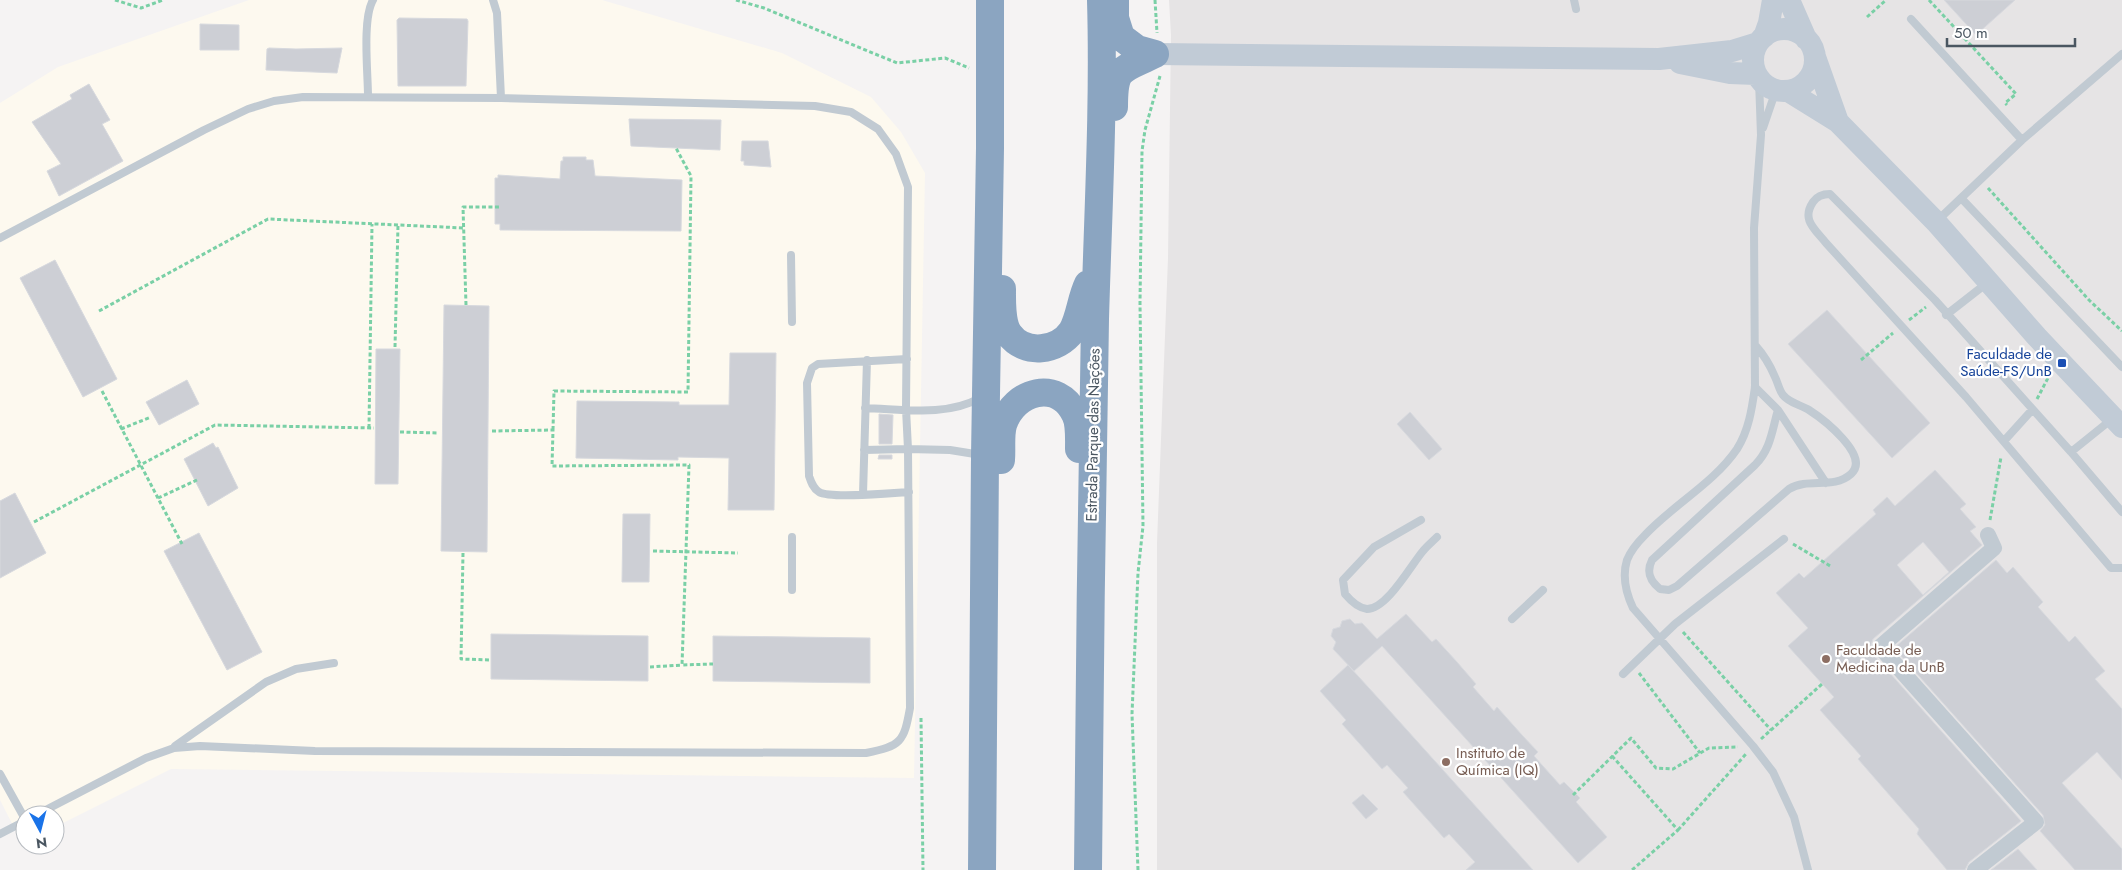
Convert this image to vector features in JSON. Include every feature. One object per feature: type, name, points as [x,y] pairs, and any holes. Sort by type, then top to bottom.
[{"type":"highway","points":[[982,870],[990,0]]},
{"type":"highway","name":"Estrada Parque das Nações","points":[[1088,870],[1090,584],[1102,91],[1101,0]]},
{"type":"highway","points":[[1115,0],[1115,18],[1120,37],[1137,49],[1158,53]]},
{"type":"highway","points":[[990,148],[999,165],[1001,184],[1002,298],[1004,320],[1009,334],[1022,345],[1038,349],[1058,345],[1072,330],[1084,294],[1111,248],[1116,77],[1123,68],[1158,53]]},
{"type":"highway","points":[[984,602],[997,549],[1003,426],[1013,406],[1028,394],[1047,392],[1068,402],[1077,416],[1079,519],[1090,584]]},
{"type":"street","points":[[1773,0],[1769,23],[1753,59],[1770,84],[1838,122],[1936,222],[2037,337],[2118,423]]},
{"type":"street","points":[[1790,0],[1838,122]]},
{"type":"street","points":[[1158,53],[1659,59],[1732,51],[1761,40],[1771,32],[1785,30],[1793,31],[1810,48],[1813,72],[1803,85],[1770,84],[1730,73],[1659,59]]},
{"type":"street","points":[[1975,870],[2036,822],[1880,647],[1994,548],[1988,535]]},
{"type":"lane","points":[[368,96],[367,20],[373,0]]},
{"type":"lane","points":[[493,0],[497,13],[501,98]]},
{"type":"lane","points":[[1574,0],[1576,9]]},
{"type":"lane","points":[[1911,20],[2022,140]]},
{"type":"lane","points":[[1936,222],[2022,140],[2122,54]]},
{"type":"lane","points":[[1770,84],[1761,135],[1754,228],[1756,387],[1752,413],[1737,449],[1708,480],[1651,529],[1636,546],[1627,560],[1626,592],[1633,608],[1753,746],[1773,772],[1794,817],[1808,870]]},
{"type":"lane","points":[[1761,135],[1770,84]]},
{"type":"lane","points":[[0,238],[204,130],[248,109],[274,100],[303,97],[501,98],[815,106],[851,112],[878,129],[896,154],[908,187],[906,409],[909,492],[910,708],[905,733],[888,749],[866,753],[315,751],[200,746],[174,748],[146,758],[55,805]]},
{"type":"lane","points":[[2122,512],[2071,452],[1946,315],[1935,300],[1830,194],[1822,194],[1815,199],[1808,212],[1808,219],[1826,243],[2004,441],[2111,568],[2122,568]]},
{"type":"lane","points":[[1961,198],[2122,367]]},
{"type":"lane","points":[[791,255],[792,322]]},
{"type":"lane","points":[[1946,315],[1989,282]]},
{"type":"lane","points":[[1755,345],[1769,364],[1783,395],[1820,419],[1847,444],[1856,456],[1856,465],[1851,474],[1835,483],[1800,483],[1789,489],[1677,586],[1664,590],[1654,584],[1649,573],[1652,560],[1762,458],[1771,439],[1778,410]]},
{"type":"lane","points":[[907,359],[818,364],[812,368],[807,383],[809,476],[813,487],[821,493],[909,492]]},
{"type":"lane","points":[[863,494],[867,360]]},
{"type":"lane","points":[[1756,387],[1778,410],[1826,483]]},
{"type":"lane","points":[[865,408],[924,410],[952,408],[969,404],[986,394]]},
{"type":"lane","points":[[2004,441],[2032,410]]},
{"type":"lane","points":[[2071,452],[2118,423]]},
{"type":"lane","points":[[864,450],[950,450],[985,456]]},
{"type":"lane","points":[[1421,520],[1374,547],[1343,580],[1345,594],[1362,608],[1376,607],[1398,586],[1424,549],[1437,537]]},
{"type":"lane","points":[[792,537],[792,590]]},
{"type":"lane","points":[[1623,674],[1675,624],[1784,539]]},
{"type":"lane","points":[[1512,619],[1543,590]]},
{"type":"lane","points":[[174,748],[266,682],[296,669],[334,663]]},
{"type":"lane","points":[[0,774],[17,805]]},
{"type":"lane","points":[[0,834],[15,826]]},
{"type":"path","points":[[115,0],[141,8],[163,0]]},
{"type":"path","points":[[736,0],[764,8],[897,63],[945,58],[989,76]]},
{"type":"path","points":[[1138,870],[1132,714],[1138,573],[1144,526],[1140,303],[1142,151],[1158,53],[1155,0]]},
{"type":"path","points":[[1868,17],[1886,0]]},
{"type":"path","points":[[1929,0],[2016,94],[2005,103],[2032,131]]},
{"type":"path","points":[[676,148],[691,176],[688,392],[554,391],[552,466],[689,465],[682,665]]},
{"type":"path","points":[[1994,182],[1987,189],[2089,300],[2122,331]]},
{"type":"path","points":[[466,304],[463,207],[499,207]]},
{"type":"path","points":[[99,311],[268,219],[464,228]]},
{"type":"path","points":[[369,428],[372,224]]},
{"type":"path","points":[[395,347],[398,225]]},
{"type":"path","points":[[2032,410],[2052,371]]},
{"type":"path","points":[[102,391],[182,544]]},
{"type":"path","points":[[121,429],[151,417]]},
{"type":"path","points":[[34,522],[216,425],[374,428]]},
{"type":"path","points":[[492,432],[553,430]]},
{"type":"path","points":[[400,432],[438,433]]},
{"type":"path","points":[[1988,535],[2004,441]]},
{"type":"path","points":[[158,498],[197,480]]},
{"type":"path","points":[[1784,539],[1832,567]]},
{"type":"path","points":[[654,551],[738,553]]},
{"type":"path","points":[[463,553],[461,659],[491,660]]},
{"type":"path","points":[[1675,624],[1717,668],[1771,730]]},
{"type":"path","points":[[650,667],[713,664]]},
{"type":"path","points":[[1633,664],[1700,753]]},
{"type":"path","points":[[1632,870],[1678,830],[1753,746],[1822,684]]},
{"type":"path","points":[[1572,794],[1631,738],[1656,768],[1673,768],[1709,748],[1753,746]]},
{"type":"path","points":[[1612,756],[1678,830]]},
{"type":"shaded area","points":[[249,0],[602,0],[782,53],[871,97],[901,132],[925,173],[914,778],[171,769],[65,822],[65,805],[15,805],[15,829],[0,800],[0,103],[58,67]]},
{"type":"shaded area","points":[[1169,0],[2122,0],[2122,870],[1157,870],[1157,543],[1168,258],[1171,35]]},
{"type":"building","points":[[1944,0],[2015,0],[1976,35]]},
{"type":"building","points":[[399,18],[467,19],[466,86],[398,86],[397,20]]},
{"type":"building","points":[[200,24],[239,25],[239,50],[200,50]]},
{"type":"building","points":[[342,48],[337,73],[266,70],[267,49]]},
{"type":"building","points":[[89,84],[110,120],[102,124],[123,161],[59,196],[47,171],[61,164],[32,122],[72,99],[70,95]]},
{"type":"building","points":[[629,119],[721,120],[720,150],[631,146]]},
{"type":"building","points":[[742,141],[768,141],[771,167],[744,165],[744,161],[741,161]]},
{"type":"building","points":[[563,157],[586,157],[586,160],[593,160],[595,176],[682,180],[681,231],[500,230],[500,224],[495,224],[495,178],[498,178],[498,175],[560,179]]},
{"type":"building","points":[[55,260],[117,379],[83,397],[20,278]]},
{"type":"building","points":[[444,305],[489,306],[487,552],[441,551]]},
{"type":"building","points":[[1827,310],[1930,423],[1892,458],[1788,344]]},
{"type":"building","points":[[376,349],[400,349],[398,484],[375,484]]},
{"type":"building","points":[[730,353],[776,353],[774,510],[728,510],[729,458],[678,457],[678,460],[576,458],[577,401],[679,402],[679,405],[729,405]]},
{"type":"building","points":[[187,380],[199,404],[159,425],[146,402]]},
{"type":"building","points":[[1410,412],[1442,449],[1429,460],[1397,424]]},
{"type":"building","points":[[879,414],[893,415],[892,444],[879,444]]},
{"type":"building","points":[[213,443],[216,448],[218,447],[238,488],[208,506],[184,459]]},
{"type":"building","points":[[879,455],[892,455],[892,459],[878,459]]},
{"type":"building","points":[[1935,470],[1966,504],[1960,509],[1976,527],[1970,531],[1982,545],[1873,639],[1870,648],[1873,654],[2021,821],[1969,862],[1965,870],[1947,870],[1917,834],[1919,829],[1858,759],[1861,756],[1820,710],[1834,697],[1788,646],[1808,628],[1776,593],[1799,573],[1804,578],[1876,514],[1873,510],[1887,497],[1895,506]],"holes":[[[1923,542],[1949,572],[1923,595],[1897,565]]]},
{"type":"building","points":[[15,493],[46,553],[0,578],[0,501]]},
{"type":"building","points":[[623,514],[650,514],[649,582],[622,582]]},
{"type":"building","points":[[199,533],[262,652],[227,670],[164,551]]},
{"type":"building","points":[[1996,560],[2007,573],[2013,567],[2043,602],[2038,607],[2069,642],[2075,636],[2105,671],[2095,679],[2122,709],[2122,780],[2097,752],[2062,783],[2122,849],[2122,870],[2075,870],[2040,831],[2045,825],[2043,815],[1894,648]]},
{"type":"building","points":[[1406,614],[1432,642],[1436,639],[1457,662],[1476,684],[1473,687],[1494,711],[1497,707],[1538,752],[1534,756],[1560,785],[1564,782],[1580,798],[1576,802],[1607,837],[1578,863],[1382,646],[1354,671],[1333,649],[1336,642],[1331,636],[1333,629],[1340,627],[1342,621],[1350,619],[1355,624],[1362,623],[1377,639]]},
{"type":"building","points":[[491,634],[648,636],[648,681],[491,679]]},
{"type":"building","points":[[713,636],[870,638],[870,683],[713,681]]},
{"type":"building","name":"Instituto de Química (IQ)","points":[[1348,665],[1533,870],[1466,870],[1475,862],[1449,834],[1444,838],[1403,792],[1408,788],[1387,765],[1382,769],[1342,724],[1346,720],[1320,691]]},
{"type":"building","points":[[1363,794],[1378,809],[1366,819],[1352,803]]},
{"type":"building","points":[[2018,849],[2037,870],[1991,870]]},
{"type":"place","name":"Faculdade de Saúde-FS/UnB","points":[[2062,363]]},
{"type":"place","name":"Faculdade de Medicina da UnB","points":[[1826,659]]},
{"type":"place","name":"Instituto de Química (IQ)","points":[[1446,762]]}]
